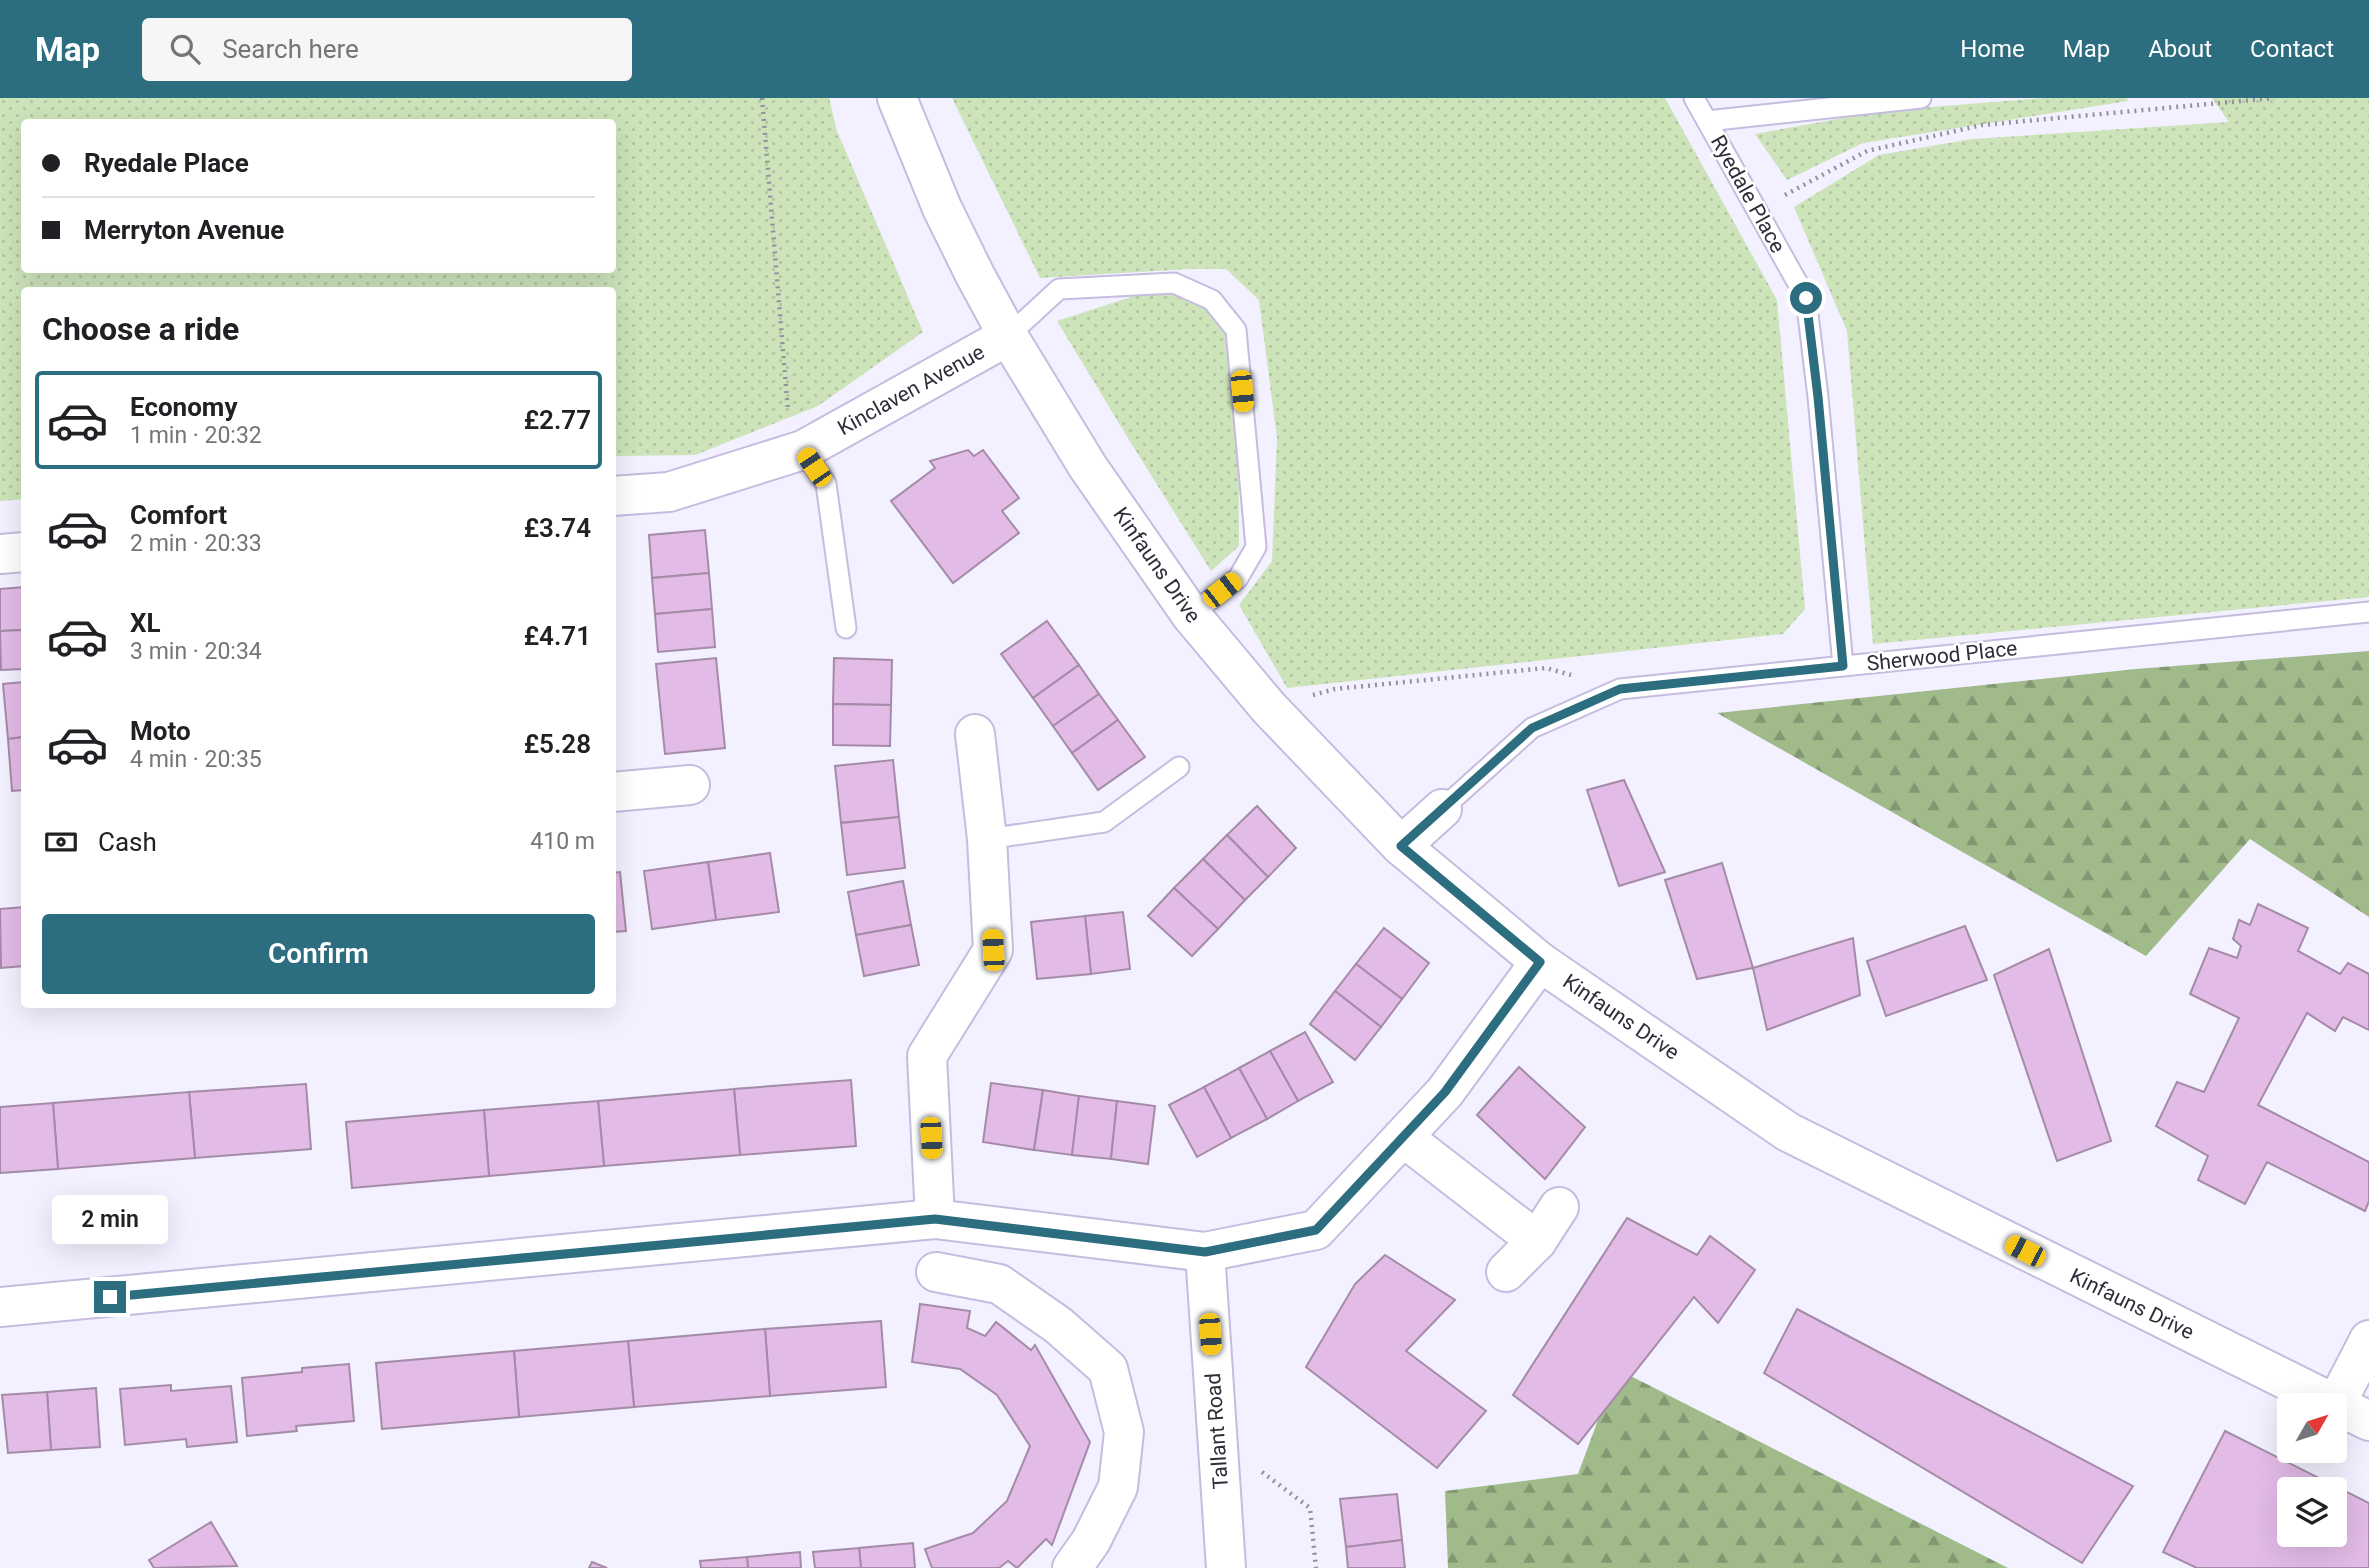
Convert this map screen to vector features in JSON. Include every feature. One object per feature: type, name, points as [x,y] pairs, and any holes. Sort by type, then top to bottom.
[{"type":"street","name":"Kinfauns Drive","points":[[897,98],[942,208],[1008,336],[1088,467],[1191,615],[1269,708],[1401,846],[1540,962],[1788,1132],[2353,1412]]},
{"type":"street","name":"Kinclaven Avenue","points":[[616,496],[669,492],[798,452],[1008,336]]},
{"type":"street","points":[[0,554],[21,552]]},
{"type":"street","points":[[935,1219],[927,1056],[993,950],[988,839],[975,734]]},
{"type":"street","points":[[616,792],[690,785]]},
{"type":"street","name":"Sherwood Place","points":[[1401,846],[1442,809]]},
{"type":"street","points":[[0,1307],[935,1219],[1205,1252],[1316,1230],[1445,1092],[1540,962]]},
{"type":"street","points":[[1403,1137],[1537,1241]]},
{"type":"street","points":[[1506,1272],[1537,1241],[1559,1207]]},
{"type":"street","points":[[999,1284],[1014,1228]]},
{"type":"street","name":"Tallant Road","points":[[1205,1252],[1226,1568]]},
{"type":"street","points":[[936,1272],[999,1284],[1058,1325],[1108,1369],[1124,1432],[1118,1487],[1091,1541],[1072,1568]]},
{"type":"street","points":[[2353,1412],[2369,1340]]},
{"type":"lane","name":"Ryedale Place","points":[[1694,98],[1806,298],[1843,666]]},
{"type":"lane","points":[[1707,121],[1921,98]]},
{"type":"lane","points":[[1008,336],[1059,289],[1174,283],[1212,300],[1236,331],[1255,547],[1238,578],[1191,615]]},
{"type":"lane","points":[[798,452],[826,484],[846,628]]},
{"type":"lane","name":"Sherwood Place","points":[[1442,809],[1532,728],[1620,689],[2369,612]]},
{"type":"lane","points":[[988,839],[1104,822],[1179,767]]},
{"type":"path","points":[[762,98],[798,452]]},
{"type":"path","points":[[1756,210],[1867,151],[1982,125],[2197,101],[2274,98]]},
{"type":"path","points":[[1269,708],[1335,689],[1546,668],[1620,689]]},
{"type":"path","points":[[1219,1471],[1259,1470],[1310,1508],[1316,1568]]},
{"type":"green space","points":[[0,98],[829,98],[837,131],[923,332],[818,406],[695,455],[616,456],[616,287],[21,287],[21,499],[0,501]]},
{"type":"green space","points":[[952,98],[1665,98],[1777,300],[1805,609],[1783,634],[1287,688],[1239,605],[1272,561],[1277,438],[1259,300],[1226,269],[1040,278]]},
{"type":"green space","points":[[2045,98],[2127,98],[2128,101],[1863,143],[1787,180],[1755,134],[1881,111]]},
{"type":"green space","points":[[2212,98],[2369,98],[2369,597],[1873,644],[1847,331],[1794,207],[1879,155],[1972,139],[2229,122]]},
{"type":"green space","points":[[1174,283],[1212,300],[1238,339],[1239,546],[1211,571],[1057,321]]},
{"type":"green space","points":[[2369,651],[2369,917],[2250,839],[2146,956],[1717,713],[2136,669]]},
{"type":"green space","points":[[1617,1369],[2008,1568],[1448,1568],[1445,1491],[1578,1474]]},
{"type":"building","points":[[968,450],[974,456],[983,450],[1019,498],[1002,511],[1019,533],[953,583],[891,501],[935,468],[930,461]]},
{"type":"building","points":[[705,530],[709,573],[652,578],[649,535]]},
{"type":"building","points":[[709,573],[712,609],[655,614],[652,578]]},
{"type":"building","points":[[21,587],[21,630],[0,631],[0,589]]},
{"type":"building","points":[[712,609],[715,647],[658,652],[655,614]]},
{"type":"building","points":[[1047,621],[1079,665],[1033,698],[1001,654]]},
{"type":"building","points":[[21,630],[21,669],[1,670],[0,631]]},
{"type":"building","points":[[716,658],[725,748],[665,754],[656,664]]},
{"type":"building","points":[[834,658],[892,660],[891,705],[833,704]]},
{"type":"building","points":[[1079,665],[1099,694],[1053,726],[1033,698]]},
{"type":"building","points":[[21,682],[21,737],[8,739],[3,684]]},
{"type":"building","points":[[1099,694],[1118,720],[1072,753],[1053,726]]},
{"type":"building","points":[[833,704],[891,705],[890,746],[833,745]]},
{"type":"building","points":[[1118,720],[1145,757],[1098,790],[1072,753]]},
{"type":"building","points":[[21,737],[21,790],[12,791],[8,739]]},
{"type":"building","points":[[893,760],[899,817],[841,823],[835,766]]},
{"type":"building","points":[[1624,780],[1665,872],[1619,886],[1587,790]]},
{"type":"building","points":[[1257,806],[1296,848],[1268,877],[1227,835]]},
{"type":"building","points":[[899,817],[905,868],[847,875],[841,823]]},
{"type":"building","points":[[1227,835],[1268,877],[1245,900],[1203,859]]},
{"type":"building","points":[[770,853],[779,912],[716,920],[708,862]]},
{"type":"building","points":[[1203,859],[1245,900],[1218,929],[1174,888]]},
{"type":"building","points":[[708,862],[716,920],[652,929],[644,871]]},
{"type":"building","points":[[1722,863],[1753,968],[1697,979],[1665,880]]},
{"type":"building","points":[[616,872],[620,872],[626,931],[616,932]]},
{"type":"building","points":[[903,881],[911,925],[856,935],[848,892]]},
{"type":"building","points":[[1174,888],[1218,929],[1192,956],[1148,916]]},
{"type":"building","points":[[2258,904],[2308,928],[2298,951],[2340,974],[2348,963],[2369,974],[2369,1030],[2343,1017],[2335,1031],[2307,1013],[2258,1105],[2369,1162],[2369,1201],[2365,1211],[2267,1162],[2245,1204],[2198,1180],[2208,1156],[2156,1126],[2177,1082],[2204,1092],[2239,1018],[2190,994],[2209,948],[2237,958],[2241,946],[2233,939],[2239,920],[2250,925]]},
{"type":"building","points":[[21,907],[21,966],[1,968],[0,909]]},
{"type":"building","points":[[1123,912],[1130,969],[1091,974],[1085,916]]},
{"type":"building","points":[[1085,916],[1091,974],[1037,979],[1031,922]]},
{"type":"building","points":[[911,925],[919,965],[864,976],[856,935]]},
{"type":"building","points":[[1965,926],[1987,980],[1886,1016],[1867,961]]},
{"type":"building","points":[[1384,928],[1429,963],[1402,999],[1356,964]]},
{"type":"building","points":[[1853,938],[1860,995],[1767,1030],[1753,968]]},
{"type":"building","points":[[2049,949],[2111,1141],[2057,1161],[1994,975]]},
{"type":"building","points":[[1356,964],[1402,999],[1381,1027],[1335,991]]},
{"type":"building","points":[[1335,991],[1381,1027],[1355,1060],[1310,1024]]},
{"type":"building","points":[[1305,1032],[1333,1082],[1298,1101],[1270,1051]]},
{"type":"building","points":[[1270,1051],[1298,1101],[1267,1119],[1239,1068]]},
{"type":"building","points":[[1519,1067],[1585,1127],[1545,1179],[1477,1115]]},
{"type":"building","points":[[1239,1068],[1267,1119],[1231,1138],[1204,1087]]},
{"type":"building","points":[[851,1080],[856,1146],[740,1155],[734,1089]]},
{"type":"building","points":[[991,1083],[1043,1090],[1034,1150],[983,1142]]},
{"type":"building","points":[[306,1084],[311,1149],[195,1158],[189,1092]]},
{"type":"building","points":[[1204,1087],[1231,1138],[1197,1157],[1169,1105]]},
{"type":"building","points":[[734,1089],[740,1155],[604,1166],[598,1101]]},
{"type":"building","points":[[1043,1090],[1079,1096],[1072,1155],[1034,1150]]},
{"type":"building","points":[[189,1092],[195,1158],[58,1169],[53,1103]]},
{"type":"building","points":[[1079,1096],[1117,1101],[1111,1159],[1072,1155]]},
{"type":"building","points":[[598,1101],[604,1166],[489,1176],[484,1110]]},
{"type":"building","points":[[1117,1101],[1155,1106],[1148,1164],[1111,1159]]},
{"type":"building","points":[[53,1103],[58,1169],[0,1173],[0,1107]]},
{"type":"building","points":[[484,1110],[489,1176],[352,1188],[346,1122]]},
{"type":"building","points":[[1627,1218],[1697,1255],[1710,1236],[1755,1270],[1718,1323],[1694,1297],[1578,1444],[1513,1395]]},
{"type":"building","points":[[1385,1255],[1455,1300],[1406,1351],[1486,1411],[1437,1468],[1306,1367],[1355,1284]]},
{"type":"building","points":[[920,1304],[970,1311],[967,1328],[985,1336],[996,1322],[1031,1350],[1035,1345],[1090,1442],[1052,1545],[1046,1539],[1017,1568],[1008,1561],[999,1568],[932,1568],[925,1549],[973,1533],[1007,1501],[1030,1446],[997,1395],[960,1369],[912,1362]]},
{"type":"building","points":[[1797,1309],[2133,1486],[2082,1563],[1764,1373]]},
{"type":"building","points":[[881,1321],[886,1387],[770,1396],[765,1329]]},
{"type":"building","points":[[765,1329],[770,1396],[634,1407],[628,1341]]},
{"type":"building","points":[[628,1341],[634,1407],[519,1417],[514,1351]]},
{"type":"building","points":[[514,1351],[519,1417],[382,1429],[376,1363]]},
{"type":"building","points":[[349,1364],[354,1421],[296,1426],[297,1431],[247,1436],[242,1378],[302,1372],[302,1368]]},
{"type":"building","points":[[171,1385],[171,1391],[231,1386],[237,1442],[187,1447],[186,1439],[125,1445],[120,1389]]},
{"type":"building","points":[[96,1388],[100,1447],[51,1450],[47,1392]]},
{"type":"building","points":[[47,1392],[51,1450],[8,1453],[2,1395]]},
{"type":"building","points":[[2225,1431],[2277,1457],[2277,1463],[2289,1463],[2317,1477],[2277,1477],[2277,1547],[2347,1547],[2347,1492],[2369,1503],[2369,1568],[2197,1568],[2163,1552]]},
{"type":"building","points":[[1397,1494],[1402,1540],[1346,1547],[1340,1499]]},
{"type":"building","points":[[211,1522],[237,1566],[154,1568],[149,1560]]},
{"type":"building","points":[[1402,1540],[1405,1568],[1348,1568],[1346,1547]]},
{"type":"building","points":[[913,1543],[915,1568],[861,1568],[859,1548]]},
{"type":"building","points":[[859,1548],[861,1568],[815,1568],[813,1552]]},
{"type":"building","points":[[800,1552],[801,1568],[748,1568],[747,1557]]},
{"type":"building","points":[[747,1557],[748,1568],[701,1568],[700,1561]]},
{"type":"building","points":[[592,1562],[607,1568],[589,1568]]},
{"type":"route","points":[[110,1297],[935,1219],[1205,1252],[1316,1230],[1445,1092],[1540,962],[1401,846],[1532,728],[1620,689],[1843,666],[1806,298]]}]
